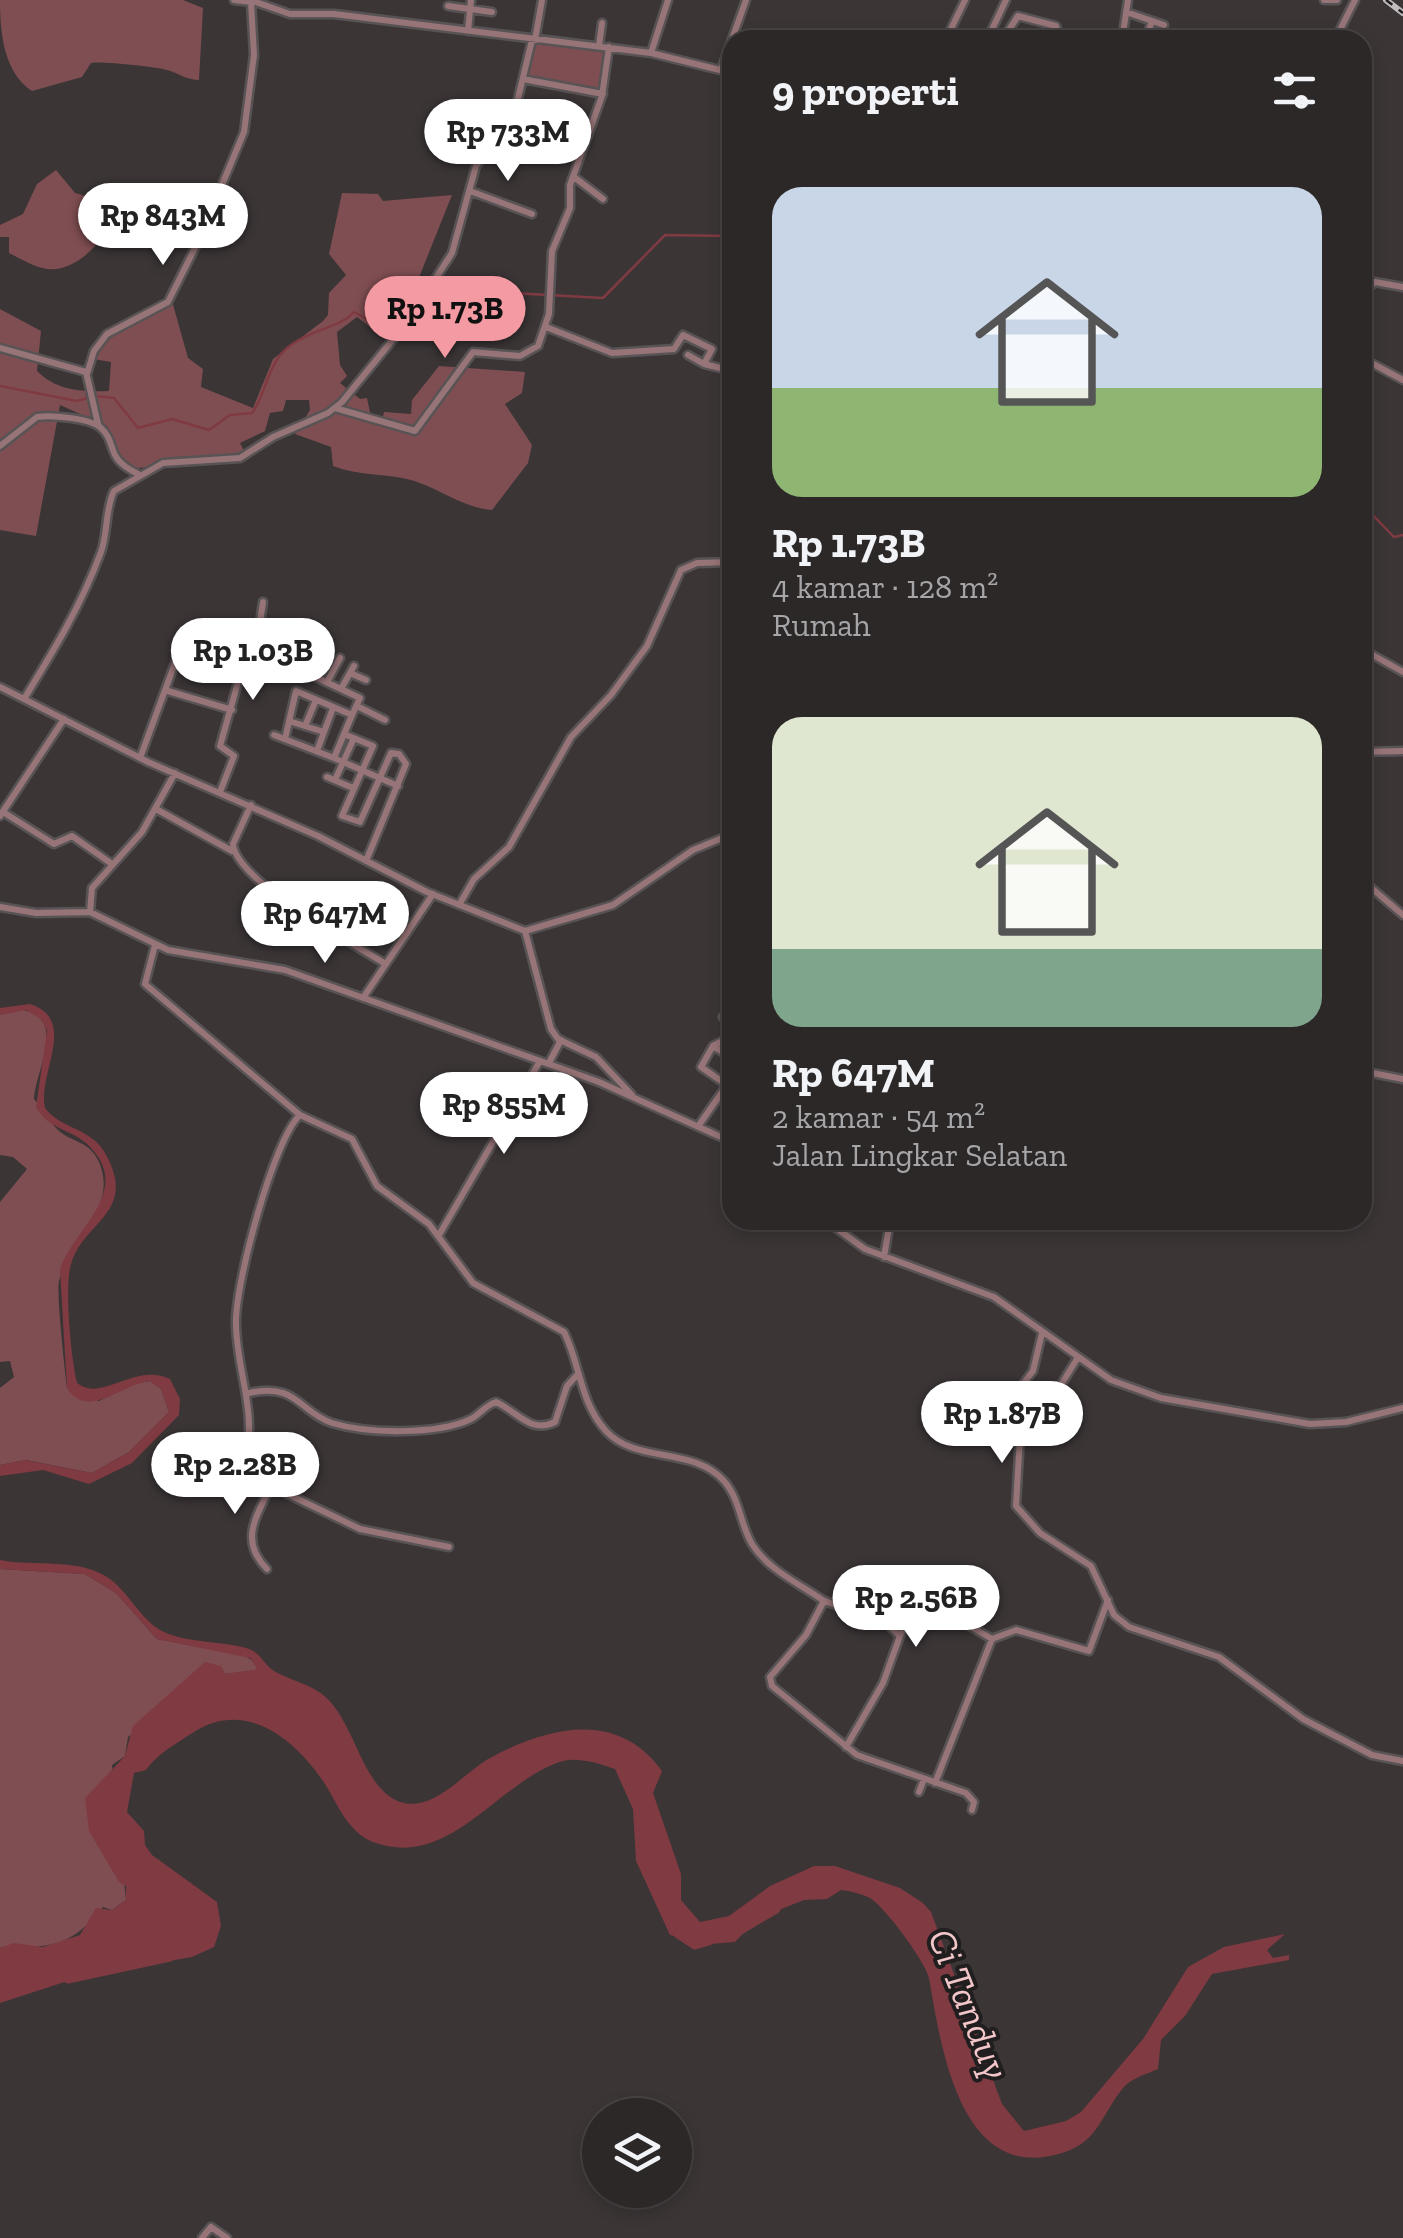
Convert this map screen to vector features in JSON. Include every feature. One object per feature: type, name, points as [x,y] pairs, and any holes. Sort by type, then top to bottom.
[{"type":"street","points":[[234,0],[251,1],[290,14],[334,14],[651,52],[720,70],[722,65]]},
{"type":"street","points":[[468,31],[471,0]]},
{"type":"street","points":[[24,699],[67,634],[84,596],[108,527],[112,494],[140,474],[180,460],[240,458],[335,408],[421,302],[455,247],[478,163],[500,140],[514,115],[542,0]]},
{"type":"street","points":[[651,52],[668,0]]},
{"type":"street","points":[[735,30],[746,0]]},
{"type":"street","points":[[950,30],[965,0]]},
{"type":"street","points":[[992,30],[1006,0]]},
{"type":"street","points":[[1123,30],[1128,0]]},
{"type":"street","points":[[1324,0],[1337,0]]},
{"type":"street","points":[[1340,30],[1355,0]]},
{"type":"street","points":[[140,474],[114,459],[98,426],[88,374],[94,351],[107,334],[168,302],[240,146],[254,55],[251,1]]},
{"type":"street","points":[[448,6],[492,12]]},
{"type":"street","points":[[1126,12],[1164,25]]},
{"type":"street","points":[[1010,30],[1018,16],[1056,26],[1057,30]]},
{"type":"street","points":[[1149,30],[1152,21]]},
{"type":"street","points":[[599,46],[602,23]]},
{"type":"street","points":[[335,408],[415,431],[473,352],[523,356],[538,346],[546,327],[552,251],[570,208],[574,178],[603,94],[609,48]]},
{"type":"street","points":[[523,79],[603,94]]},
{"type":"street","points":[[574,178],[603,199]]},
{"type":"street","points":[[470,191],[532,214]]},
{"type":"street","points":[[1372,284],[1403,287]]},
{"type":"street","points":[[546,327],[612,354],[674,349],[683,334],[712,348],[704,364]]},
{"type":"street","points":[[0,348],[88,374]]},
{"type":"street","points":[[688,355],[722,371]]},
{"type":"street","points":[[1372,363],[1403,380]]},
{"type":"street","points":[[0,446],[41,416],[98,426]]},
{"type":"street","points":[[459,904],[474,879],[509,847],[571,737],[647,646],[681,570],[697,563],[722,562]]},
{"type":"street","points":[[220,792],[234,756],[220,746],[244,662],[260,629],[263,602]]},
{"type":"street","points":[[140,758],[181,648]]},
{"type":"street","points":[[322,652],[309,674],[360,698],[334,758]]},
{"type":"street","points":[[1372,655],[1403,672]]},
{"type":"street","points":[[327,682],[340,658]]},
{"type":"street","points":[[342,689],[352,669],[366,680]]},
{"type":"street","points":[[0,688],[432,894],[526,931],[613,905],[694,850],[722,840]]},
{"type":"street","points":[[285,739],[294,692],[298,690],[352,716]]},
{"type":"street","points":[[168,691],[232,710]]},
{"type":"street","points":[[305,726],[316,700]]},
{"type":"street","points":[[357,706],[385,720]]},
{"type":"street","points":[[316,751],[334,708]]},
{"type":"street","points":[[64,719],[1,814],[54,844],[72,836],[112,864]]},
{"type":"street","points":[[289,720],[324,732]]},
{"type":"street","points":[[344,734],[372,746],[341,814],[360,822],[389,754],[399,754],[406,764],[366,860]]},
{"type":"street","points":[[274,735],[398,786]]},
{"type":"street","points":[[354,738],[344,762],[331,778],[354,788]]},
{"type":"street","points":[[1372,752],[1403,751]]},
{"type":"street","points":[[90,912],[92,888],[142,832],[175,774]]},
{"type":"street","points":[[233,852],[251,806]]},
{"type":"street","points":[[156,808],[233,852],[282,897],[384,963]]},
{"type":"street","points":[[1372,889],[1403,915]]},
{"type":"street","points":[[363,998],[432,894]]},
{"type":"street","points":[[0,907],[90,912],[155,945],[286,970],[633,1096],[722,1137]]},
{"type":"street","points":[[526,931],[551,1029],[562,1040],[596,1057],[633,1096]]},
{"type":"street","points":[[155,945],[144,984],[300,1115],[352,1139],[383,1192],[438,1235],[473,1284],[564,1332],[592,1412],[610,1435],[635,1447],[682,1456],[723,1479],[736,1497],[751,1542],[765,1560],[824,1601],[888,1625],[900,1636]]},
{"type":"street","points":[[438,1235],[544,1062],[562,1040]]},
{"type":"street","points":[[722,1041],[713,1046],[701,1067],[722,1082]]},
{"type":"street","points":[[713,1046],[722,1052]]},
{"type":"street","points":[[1372,1073],[1403,1079]]},
{"type":"street","points":[[698,1125],[722,1093]]},
{"type":"street","points":[[300,1115],[276,1154],[240,1280],[236,1336],[249,1393],[252,1426],[247,1454],[251,1470],[271,1486],[360,1529],[449,1547]]},
{"type":"street","points":[[836,1230],[884,1257],[994,1297],[1111,1380],[1161,1398],[1272,1420],[1346,1422],[1403,1408]]},
{"type":"street","points":[[884,1257],[888,1230]]},
{"type":"street","points":[[1042,1334],[1033,1371],[1023,1384],[1016,1506],[1040,1533],[1091,1566],[1114,1615],[1130,1626],[1219,1658],[1303,1719],[1377,1757],[1403,1761]]},
{"type":"street","points":[[1054,1396],[1077,1358]]},
{"type":"street","points":[[249,1393],[293,1394],[320,1416],[347,1426],[436,1431],[472,1418],[496,1402],[530,1425],[543,1427],[555,1422],[567,1386],[578,1374]]},
{"type":"street","points":[[192,1492],[247,1454]]},
{"type":"street","points":[[267,1569],[253,1555],[252,1525],[271,1486]]},
{"type":"street","points":[[846,1747],[883,1683],[920,1597],[992,1639]]},
{"type":"street","points":[[935,1783],[992,1639],[1016,1630],[1088,1650],[1108,1599]]},
{"type":"street","points":[[824,1601],[806,1635],[768,1680],[846,1747],[876,1764],[966,1794],[974,1802],[972,1810]]},
{"type":"street","points":[[920,1792],[924,1780]]},
{"type":"street","points":[[202,2238],[211,2227],[227,2238]]},
{"type":"shaded area","points":[[0,0],[183,0],[203,8],[199,80],[161,69],[91,63],[82,77],[32,91],[9,62],[2,37]]},
{"type":"shaded area","points":[[533,42],[607,49],[598,92],[525,78]]},
{"type":"shaded area","points":[[56,170],[75,193],[97,199],[109,193],[114,214],[105,234],[89,252],[69,266],[47,269],[9,253],[9,237],[0,237],[0,225],[23,214],[37,184]]},
{"type":"shaded area","points":[[342,193],[378,194],[383,201],[452,195],[418,280],[426,285],[407,314],[389,316],[369,326],[357,317],[337,332],[340,365],[347,376],[340,383],[360,399],[367,398],[372,422],[381,425],[384,412],[411,414],[412,400],[439,366],[525,372],[522,393],[505,404],[532,445],[528,463],[492,510],[411,480],[333,466],[331,447],[295,434],[310,410],[309,400],[286,400],[283,411],[270,413],[265,431],[240,443],[244,451],[237,454],[182,457],[141,468],[119,459],[107,426],[60,405],[36,536],[0,530],[0,309],[41,331],[37,371],[45,378],[70,389],[109,391],[111,362],[87,358],[124,321],[172,301],[188,358],[203,369],[201,387],[253,408],[273,359],[323,321],[328,315],[329,293],[346,275],[329,254]]},
{"type":"shaded area","points":[[30,1004],[52,1022],[54,1035],[45,1108],[92,1138],[105,1153],[114,1174],[116,1191],[112,1204],[76,1252],[70,1268],[69,1326],[77,1383],[97,1388],[157,1375],[170,1379],[180,1399],[179,1415],[132,1463],[89,1484],[43,1470],[0,1476],[0,1465],[25,1460],[92,1473],[129,1452],[169,1412],[161,1389],[150,1381],[95,1401],[75,1397],[67,1388],[60,1269],[97,1208],[104,1193],[105,1176],[100,1160],[86,1143],[53,1125],[36,1107],[47,1031],[42,1020],[26,1010],[0,1015],[0,1008]]},
{"type":"shaded area","points":[[17,1009],[33,1013],[46,1032],[34,1099],[58,1130],[95,1155],[103,1179],[98,1209],[64,1265],[59,1281],[67,1388],[99,1401],[134,1384],[150,1381],[161,1389],[169,1412],[129,1452],[92,1473],[26,1460],[0,1465],[0,1388],[14,1377],[10,1361],[0,1362],[0,1202],[27,1169],[13,1157],[0,1155],[0,1015]]},
{"type":"shaded area","points":[[0,1560],[71,1565],[98,1572],[117,1585],[164,1632],[255,1652],[274,1671],[316,1690],[333,1705],[376,1783],[400,1802],[425,1802],[449,1789],[481,1763],[537,1738],[582,1730],[625,1739],[662,1771],[653,1793],[681,1874],[681,1900],[700,1922],[729,1916],[770,1886],[814,1866],[835,1866],[900,1888],[931,1912],[1002,2104],[1024,2131],[1066,2121],[1081,2112],[1143,2039],[1188,1967],[1224,1947],[1285,1934],[1267,1950],[1273,1958],[1289,1955],[1289,1960],[1212,1974],[1185,2016],[1161,2040],[1158,2069],[1124,2087],[1086,2141],[1065,2152],[1030,2158],[1001,2150],[979,2131],[962,2104],[941,2039],[926,1970],[894,1923],[870,1898],[841,1890],[827,1899],[804,1900],[758,1918],[735,1942],[710,1944],[670,1935],[636,1861],[633,1809],[615,1769],[583,1760],[563,1761],[539,1771],[450,1834],[426,1844],[401,1848],[373,1842],[357,1832],[313,1767],[284,1739],[250,1722],[232,1720],[194,1732],[162,1753],[146,1770],[134,1773],[127,1812],[144,1831],[145,1845],[152,1855],[217,1902],[221,1926],[214,1947],[192,1957],[83,1976],[0,2003],[0,1948],[14,1943],[43,1947],[80,1935],[96,1908],[112,1910],[126,1900],[126,1886],[119,1882],[89,1831],[85,1798],[125,1756],[133,1726],[205,1662],[221,1666],[225,1674],[257,1669],[250,1658],[157,1639],[116,1593],[85,1574],[0,1569]]},
{"type":"shaded area","points":[[0,1569],[85,1574],[116,1593],[157,1639],[246,1656],[257,1670],[225,1674],[221,1667],[128,1737],[125,1756],[112,1765],[126,1900],[112,1910],[103,1907],[83,1928],[51,1945],[0,1948]]},
{"type":"waterway","points":[[424,302],[486,302],[512,293],[603,298],[665,235],[722,236]]},
{"type":"waterway","points":[[0,386],[77,401],[94,396],[114,398],[138,428],[172,419],[209,430],[230,415],[252,413],[274,364],[293,343],[341,322],[354,312],[371,321],[417,302]]},
{"type":"waterway","points":[[1372,514],[1394,537],[1403,535]]},
{"type":"waterway","name":"Ci Tanduy","points":[[742,1929],[776,1909]]},
{"type":"waterway","name":"Ci Tanduy","points":[[678,1934],[695,1945],[709,1941]]},
{"type":"waterway","name":"Ci Tanduy","points":[[68,1979],[170,1957]]},
{"type":"railway","points":[[1386,0],[1403,13]]}]
